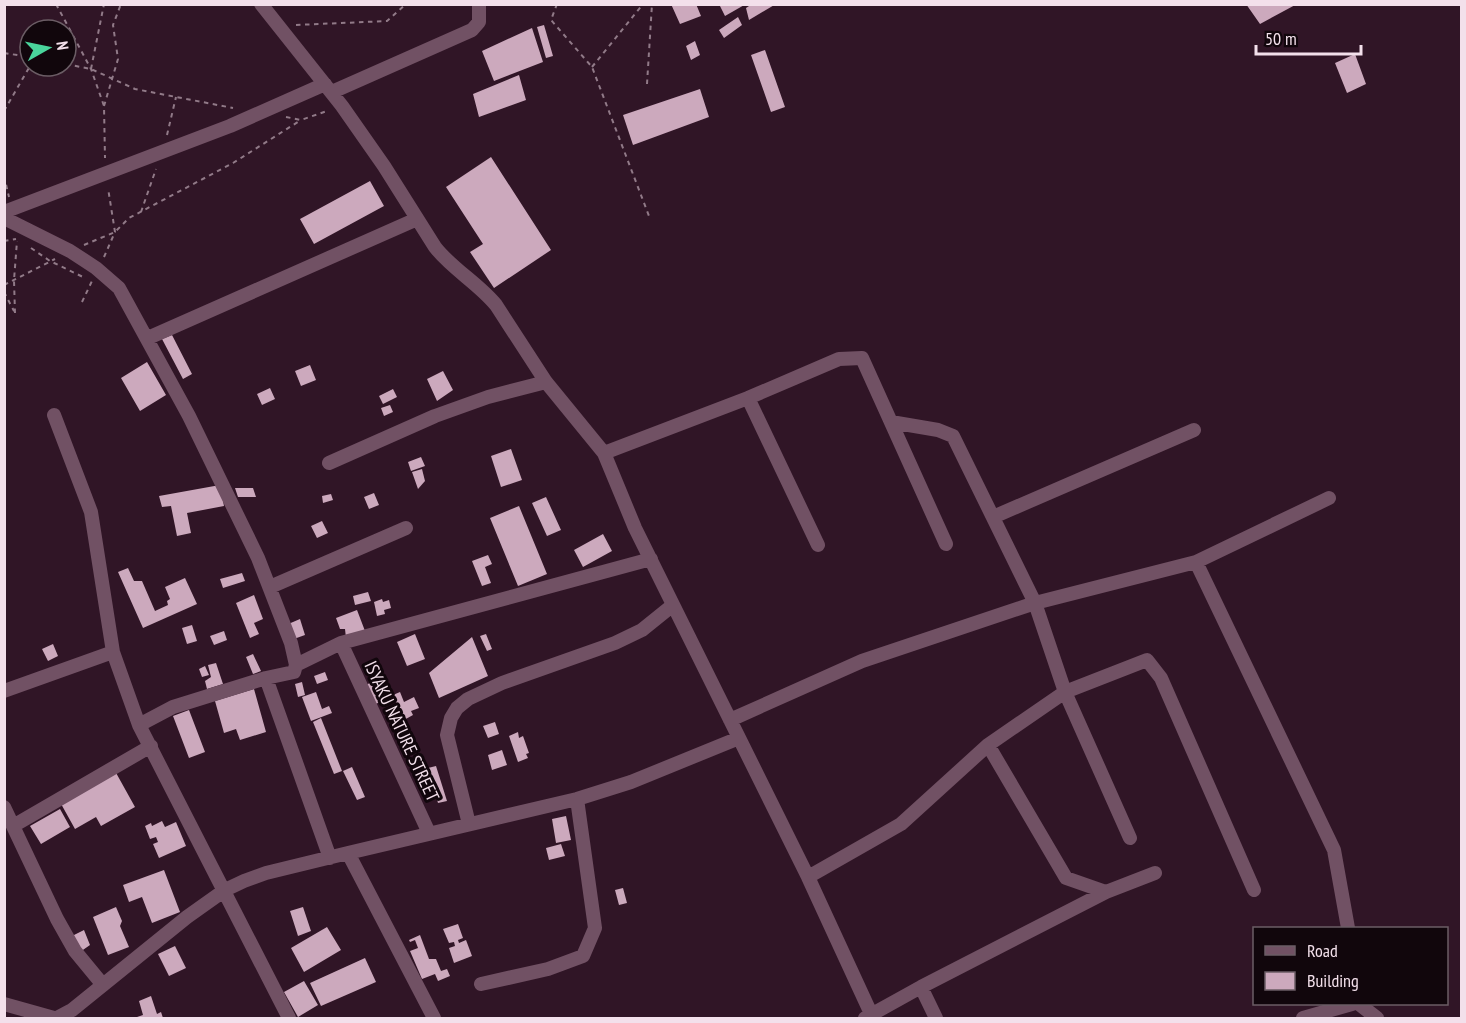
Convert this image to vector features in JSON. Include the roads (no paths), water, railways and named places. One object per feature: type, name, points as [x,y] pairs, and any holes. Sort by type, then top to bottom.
[{"type":"street","points":[[261,4],[342,105],[444,258],[496,304],[546,382],[604,453],[635,528],[808,877],[870,1018],[921,987],[1106,892],[1155,873]]},
{"type":"street","points":[[7,213],[472,30],[479,22],[479,4]]},
{"type":"street","points":[[7,213],[96,268],[119,288],[199,436],[258,558],[291,643],[296,665],[294,672],[266,678],[173,707],[139,725]]},
{"type":"street","points":[[148,338],[417,219]]},
{"type":"street","points":[[604,453],[748,398],[839,359],[862,358],[946,544]]},
{"type":"street","points":[[329,463],[435,416],[488,397],[546,382]]},
{"type":"street","points":[[748,398],[818,545]]},
{"type":"street","points":[[54,415],[91,512],[113,652],[139,725],[290,1018]]},
{"type":"street","points":[[891,422],[938,430],[953,436],[1035,603],[1065,692],[1130,838]]},
{"type":"street","points":[[993,517],[1194,430]]},
{"type":"street","points":[[730,720],[862,661],[1035,603],[1196,562],[1329,498]]},
{"type":"street","points":[[270,587],[406,528]]},
{"type":"street","points":[[296,665],[341,643],[651,559]]},
{"type":"street","points":[[1196,562],[1334,850],[1348,927]]},
{"type":"street","points":[[469,824],[447,735],[451,718],[457,708],[468,699],[502,683],[615,643],[642,630],[673,604]]},
{"type":"street","name":"ISYAKU NATURE STREET","points":[[341,643],[429,833]]},
{"type":"street","points":[[4,692],[113,652]]},
{"type":"street","points":[[808,877],[901,824],[988,745],[1065,692],[1147,660],[1161,678],[1254,890]]},
{"type":"street","points":[[266,678],[330,858]]},
{"type":"street","points":[[4,1004],[56,1018],[75,1014],[103,985],[187,917],[225,890],[266,873],[577,799],[631,782],[739,738]]},
{"type":"street","points":[[988,745],[1066,878],[1106,892]]},
{"type":"street","points":[[13,826],[151,746]]},
{"type":"street","points":[[481,984],[548,969],[583,956],[595,928],[577,799]]},
{"type":"street","points":[[4,807],[67,937],[75,951],[103,985]]},
{"type":"street","points":[[348,853],[434,1018]]},
{"type":"street","points":[[921,987],[936,1018]]},
{"type":"street","points":[[1303,1018],[1348,1005]]},
{"type":"street","points":[[1360,1005],[1377,1018]]}]
